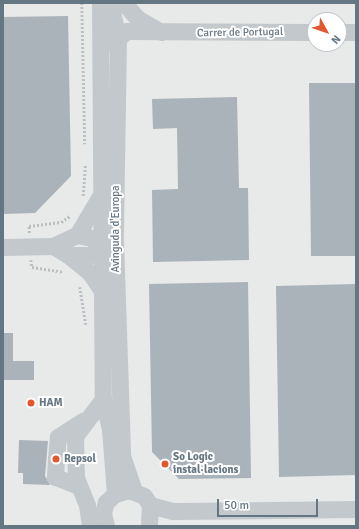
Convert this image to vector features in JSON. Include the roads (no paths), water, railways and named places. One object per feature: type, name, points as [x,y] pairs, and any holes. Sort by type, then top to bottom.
[{"type":"street","name":"Avinguda d'Europa","points":[[100,3],[102,120],[100,248],[105,406],[117,451]]},
{"type":"street","name":"Avinguda d'Europa","points":[[110,3],[118,38],[116,169],[117,451],[115,494]]},
{"type":"street","points":[[124,3],[138,18],[164,34]]},
{"type":"street","name":"Carrer de Portugal","points":[[118,38],[127,31],[164,34],[307,32]]},
{"type":"street","points":[[102,120],[109,102],[111,43],[118,38]]},
{"type":"street","points":[[68,255],[90,256],[108,241],[108,184],[116,169]]},
{"type":"street","points":[[3,247],[54,246],[77,235],[101,194]]},
{"type":"street","points":[[77,235],[92,238],[108,257],[109,328],[116,334]]},
{"type":"street","points":[[54,246],[68,255],[90,273],[102,291]]},
{"type":"street","points":[[90,526],[88,504],[80,486],[56,477],[58,437],[105,406]]},
{"type":"street","points":[[117,451],[134,491],[150,517],[173,511],[356,509]]},
{"type":"street","points":[[106,526],[104,507],[115,494],[134,491]]},
{"type":"place","name":"HAM","points":[[31,403]]},
{"type":"place","name":"Repsol","points":[[56,459]]},
{"type":"place","name":"So Logic instal·lacions","points":[[165,464]]}]
